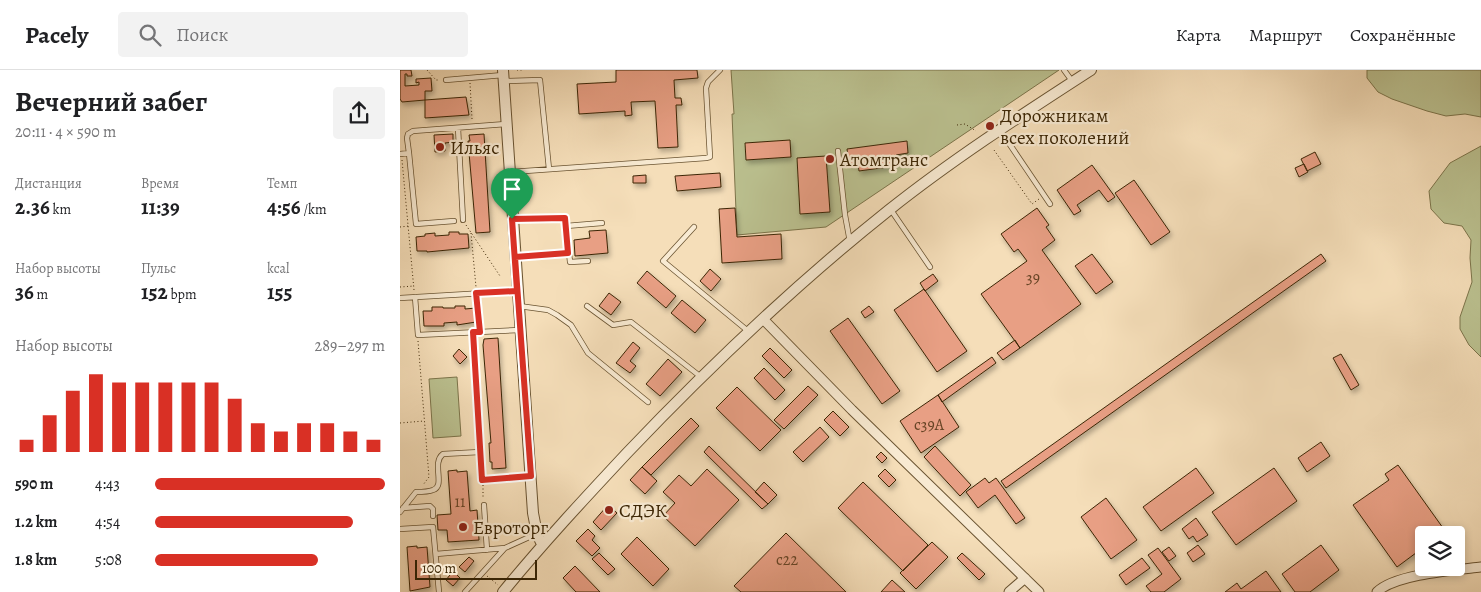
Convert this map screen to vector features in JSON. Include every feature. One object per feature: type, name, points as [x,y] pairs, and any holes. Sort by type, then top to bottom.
[{"type":"street","points":[[502,589],[542,544],[701,377],[850,242],[890,209],[1000,130],[1087,72]]},
{"type":"street","points":[[503,75],[533,513],[537,534],[542,544]]},
{"type":"street","points":[[763,320],[852,410],[1039,592]]},
{"type":"street","points":[[1378,592],[1384,585],[1426,574],[1481,567]]},
{"type":"street","points":[[1009,592],[1025,578]]},
{"type":"lane","points":[[509,172],[710,157],[706,88],[708,82],[720,70]]},
{"type":"lane","points":[[1064,70],[1073,82]]},
{"type":"lane","points":[[446,80],[503,75],[540,80],[549,169]]},
{"type":"lane","points":[[454,221],[416,224],[408,134],[506,124]]},
{"type":"lane","points":[[458,128],[463,220]]},
{"type":"lane","points":[[1000,130],[1050,204]]},
{"type":"lane","points":[[838,151],[850,242]]},
{"type":"lane","points":[[401,154],[409,153]]},
{"type":"lane","points":[[890,209],[930,267]]},
{"type":"lane","points":[[512,219],[564,217],[566,219],[570,262],[588,261]]},
{"type":"lane","points":[[566,226],[602,223]]},
{"type":"lane","points":[[694,227],[663,261],[749,332]]},
{"type":"lane","points":[[515,257],[568,253]]},
{"type":"lane","points":[[400,298],[517,291]]},
{"type":"lane","points":[[415,297],[418,335],[520,330]]},
{"type":"lane","points":[[518,306],[548,310],[557,314],[571,325],[588,352],[648,402]]},
{"type":"lane","points":[[587,306],[614,325],[631,322],[701,377]]},
{"type":"lane","points":[[473,332],[482,480],[531,476]]},
{"type":"lane","points":[[401,510],[416,492],[437,488],[438,461],[439,457],[443,454],[480,452]]},
{"type":"lane","points":[[484,505],[487,550]]},
{"type":"lane","points":[[401,510],[430,506],[433,509],[433,516]]},
{"type":"lane","points":[[400,529],[433,528],[439,592]]},
{"type":"lane","points":[[436,554],[505,548],[537,534]]},
{"type":"lane","points":[[465,592],[505,548]]},
{"type":"path","points":[[428,70],[436,80],[446,80]]},
{"type":"path","points":[[517,70],[523,70]]},
{"type":"path","points":[[470,78],[473,127]]},
{"type":"path","points":[[958,124],[965,124],[976,131]]},
{"type":"path","points":[[994,150],[1032,204],[1044,196]]},
{"type":"path","points":[[401,154],[415,297]]},
{"type":"path","points":[[463,220],[500,276]]},
{"type":"path","points":[[400,227],[416,224]]},
{"type":"path","points":[[471,233],[480,332]]},
{"type":"path","points":[[400,287],[414,286]]},
{"type":"path","points":[[416,492],[429,477],[418,335]]},
{"type":"path","points":[[400,423],[425,421]]},
{"type":"path","points":[[482,480],[484,505]]},
{"type":"path","points":[[483,572],[502,589]]},
{"type":"green space","name":"Атомтранс","points":[[731,70],[1059,70],[826,227],[737,235]]},
{"type":"green space","points":[[1367,70],[1481,70],[1481,117],[1465,114],[1446,116],[1392,99],[1378,92],[1367,78]]},
{"type":"green space","points":[[1481,146],[1481,357],[1469,345],[1460,329],[1460,317],[1472,282],[1471,240],[1462,226],[1444,223],[1431,209],[1429,191],[1450,163]]},
{"type":"green space","points":[[457,377],[461,436],[433,438],[429,379]]},
{"type":"building","points":[[400,70],[411,70],[412,76],[405,74],[405,86],[419,85],[419,82],[416,83],[416,79],[431,78],[432,91],[425,91],[425,100],[402,102],[400,99]]},
{"type":"building","points":[[616,70],[697,70],[698,78],[674,80],[675,98],[681,98],[682,105],[676,105],[678,147],[658,148],[655,101],[631,102],[632,115],[625,116],[625,111],[579,114],[577,84],[616,82]]},
{"type":"building","points":[[466,97],[469,115],[425,118],[425,100]]},
{"type":"building","name":"Ильяс","points":[[453,134],[453,142],[445,143],[445,151],[435,152],[434,135]]},
{"type":"building","points":[[484,134],[490,232],[476,233],[468,141],[470,141],[469,135]]},
{"type":"building","points":[[790,140],[791,157],[746,160],[745,143]]},
{"type":"building","points":[[907,141],[908,153],[896,155],[897,164],[859,171],[858,163],[849,164],[847,149]]},
{"type":"building","points":[[1315,152],[1321,164],[1307,171],[1301,159]]},
{"type":"building","points":[[826,156],[830,212],[800,214],[797,158]]},
{"type":"building","points":[[1304,164],[1308,172],[1299,177],[1295,168]]},
{"type":"building","points":[[1092,165],[1115,197],[1108,202],[1099,190],[1077,205],[1081,211],[1074,215],[1057,190]]},
{"type":"building","points":[[720,173],[721,187],[677,191],[675,176]]},
{"type":"building","points":[[646,175],[646,183],[633,183],[633,176]]},
{"type":"building","points":[[1134,180],[1170,232],[1151,245],[1115,193]]},
{"type":"building","points":[[735,208],[737,237],[781,234],[782,259],[722,263],[719,209]]},
{"type":"building","points":[[1037,208],[1049,225],[1046,227],[1055,240],[1042,250],[1081,304],[1020,348],[981,294],[1027,261],[1018,249],[1014,252],[1001,234]]},
{"type":"building","points":[[606,230],[608,253],[575,256],[574,240],[590,238],[589,231]]},
{"type":"building","points":[[449,232],[468,234],[469,248],[427,252],[417,251],[416,237],[435,233],[435,236],[449,235]]},
{"type":"building","points":[[1092,254],[1113,282],[1096,294],[1075,266]]},
{"type":"building","points":[[1321,254],[1326,261],[1006,488],[1001,481]]},
{"type":"building","points":[[710,269],[721,279],[711,291],[700,281]]},
{"type":"building","points":[[647,271],[676,296],[666,308],[637,283]]},
{"type":"building","points":[[933,274],[938,281],[925,291],[920,283]]},
{"type":"building","points":[[924,289],[967,351],[937,372],[894,310]]},
{"type":"building","points":[[609,293],[621,302],[611,315],[599,306]]},
{"type":"building","points":[[682,300],[706,320],[695,333],[671,313]]},
{"type":"building","points":[[455,306],[465,306],[465,309],[476,308],[476,322],[457,325],[457,322],[444,323],[444,326],[424,326],[423,311],[432,311],[432,307],[455,308]]},
{"type":"building","points":[[869,306],[874,312],[865,318],[861,312]]},
{"type":"building","points":[[848,318],[900,391],[882,404],[830,331]]},
{"type":"building","points":[[498,338],[506,468],[492,469],[483,345],[484,339]]},
{"type":"building","points":[[1015,340],[1020,348],[1003,360],[997,353]]},
{"type":"building","points":[[633,342],[640,348],[630,361],[636,366],[630,373],[616,363]]},
{"type":"building","points":[[770,348],[792,370],[784,378],[762,356]]},
{"type":"building","points":[[459,349],[467,357],[460,364],[453,356]]},
{"type":"building","points":[[1341,354],[1359,385],[1351,390],[1333,358]]},
{"type":"building","points":[[992,357],[996,363],[942,402],[938,395]]},
{"type":"building","points":[[668,359],[682,372],[660,396],[646,384]]},
{"type":"building","points":[[764,368],[785,390],[775,400],[754,378]]},
{"type":"building","points":[[808,386],[818,395],[784,429],[774,420]]},
{"type":"building","points":[[737,387],[781,430],[760,451],[716,408]]},
{"type":"building","points":[[938,395],[959,427],[921,453],[900,421]]},
{"type":"building","points":[[833,411],[849,427],[840,436],[824,420]]},
{"type":"building","points":[[691,418],[699,426],[651,475],[642,467]]},
{"type":"building","points":[[820,427],[829,437],[803,462],[793,452]]},
{"type":"building","points":[[1321,442],[1330,456],[1307,472],[1298,458]]},
{"type":"building","points":[[709,446],[768,504],[762,509],[704,452]]},
{"type":"building","points":[[935,446],[971,485],[960,496],[924,457]]},
{"type":"building","points":[[881,452],[887,458],[882,463],[876,457]]},
{"type":"building","points":[[1398,465],[1442,526],[1415,526],[1415,554],[1397,567],[1353,505],[1389,480],[1385,474]]},
{"type":"building","points":[[642,467],[657,481],[645,494],[630,480]]},
{"type":"building","points":[[1196,468],[1214,493],[1161,531],[1143,507]]},
{"type":"building","points":[[1274,468],[1297,501],[1236,545],[1212,512]]},
{"type":"building","points":[[707,469],[739,500],[695,546],[663,516],[675,503],[663,492],[679,475],[691,486]]},
{"type":"building","points":[[885,469],[896,480],[889,487],[878,476]]},
{"type":"building","points":[[457,470],[457,472],[467,471],[470,511],[477,510],[479,540],[448,542],[447,530],[438,530],[437,515],[451,514],[448,471]]},
{"type":"building","points":[[985,478],[989,483],[996,478],[1025,518],[1016,524],[995,495],[978,508],[966,492]]},
{"type":"building","points":[[764,482],[777,495],[768,504],[755,492]]},
{"type":"building","points":[[863,482],[928,545],[903,571],[838,508]]},
{"type":"building","points":[[1106,498],[1137,540],[1111,559],[1081,517]]},
{"type":"building","points":[[608,505],[617,513],[601,530],[593,522]]},
{"type":"building","points":[[1196,518],[1208,535],[1197,542],[1193,536],[1189,539],[1182,529]]},
{"type":"building","points":[[588,529],[595,536],[592,540],[600,548],[592,556],[576,541]]},
{"type":"building","points":[[786,533],[846,592],[741,592],[734,586]]},
{"type":"building","points":[[637,537],[669,569],[653,586],[621,554]]},
{"type":"building","points":[[932,542],[948,557],[916,589],[900,573]]},
{"type":"building","points":[[1198,545],[1205,554],[1193,562],[1187,553]]},
{"type":"building","points":[[1321,545],[1339,570],[1310,592],[1295,592],[1282,574]]},
{"type":"building","points":[[417,546],[417,548],[427,547],[430,587],[410,591],[407,547]]},
{"type":"building","points":[[1169,547],[1176,556],[1169,561],[1162,552]]},
{"type":"building","points":[[1158,548],[1181,579],[1164,592],[1151,592],[1146,586],[1162,574],[1148,555]]},
{"type":"building","points":[[599,553],[615,569],[608,575],[592,559]]},
{"type":"building","points":[[962,553],[985,574],[979,580],[957,558]]},
{"type":"building","points":[[469,557],[474,561],[465,572],[459,567]]},
{"type":"building","points":[[1142,558],[1150,568],[1126,585],[1119,575]]},
{"type":"building","points":[[575,566],[600,592],[576,592],[563,578]]},
{"type":"building","points":[[453,571],[460,578],[453,586],[446,580]]},
{"type":"building","points":[[1266,571],[1281,592],[1225,592],[1237,583],[1241,589]]},
{"type":"building","points":[[892,580],[905,592],[881,592]]},
{"type":"place","name":"Дорожникам всех поколений","points":[[990,126]]},
{"type":"place","name":"Ильяс","points":[[440,147]]},
{"type":"place","name":"Атомтранс","points":[[830,159]]},
{"type":"place","name":"СДЭК","points":[[609,510]]},
{"type":"place","name":"Евроторг","points":[[463,527]]},
{"type":"route","points":[[564,217],[566,219],[568,253],[515,257],[531,476],[482,480],[473,332],[480,332],[476,293],[517,291],[512,219],[564,217]]}]
